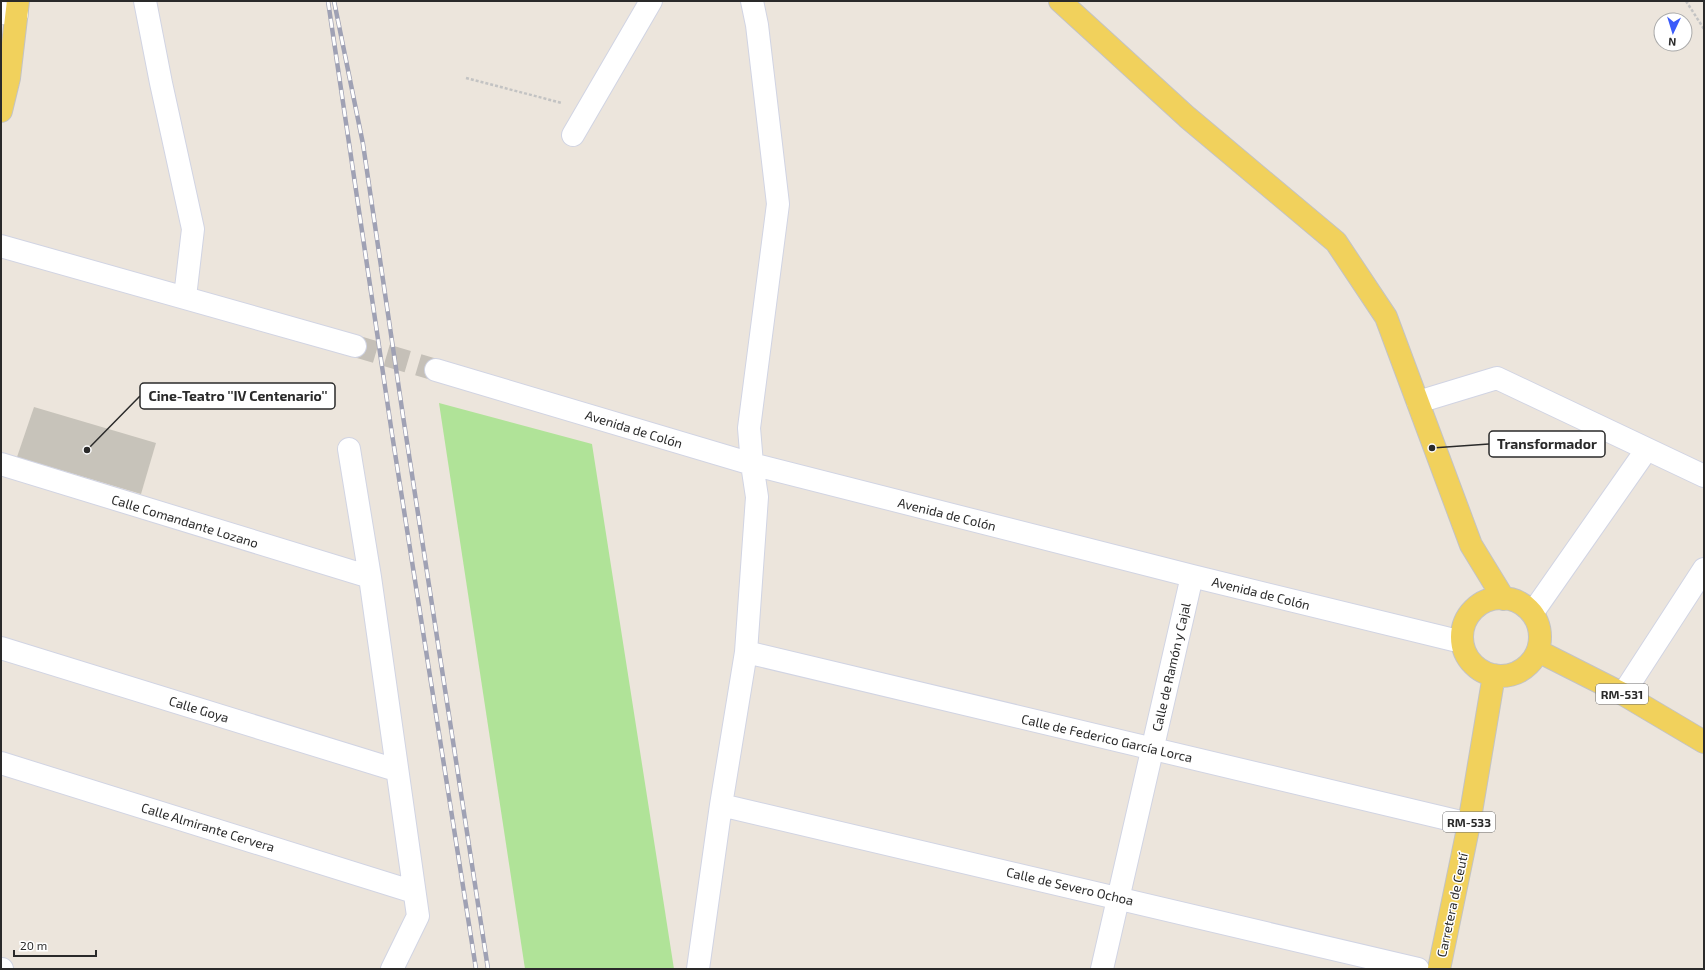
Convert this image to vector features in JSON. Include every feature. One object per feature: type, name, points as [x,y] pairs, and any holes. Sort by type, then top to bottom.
[{"type":"main road","points":[[1060,1],[1187,117],[1336,242],[1386,317],[1471,545],[1504,599]]},
{"type":"main road","points":[[1,111],[9,78],[12,9]]},
{"type":"main road","points":[[1504,599],[1520,602],[1532,612],[1539,625],[1541,638],[1538,651],[1527,666],[1512,674],[1494,675],[1479,669],[1468,657],[1462,642],[1463,625],[1472,610],[1487,601],[1504,599]]},
{"type":"main road","name":"RM-531","points":[[1538,651],[1623,694],[1704,742]]},
{"type":"main road","name":"Carretera de Ceutí","points":[[1439,969],[1469,824],[1494,675]]},
{"type":"street","points":[[145,1],[161,83],[193,229],[185,297]]},
{"type":"street","points":[[573,135],[651,1]]},
{"type":"street","points":[[698,969],[721,805],[746,652],[758,497],[752,464],[749,428],[778,204],[757,25],[752,1]]},
{"type":"street","points":[[1,246],[355,346]]},
{"type":"street","name":"Avenida de Colón","points":[[436,370],[752,464],[1192,576],[1462,642]]},
{"type":"street","points":[[1418,402],[1497,378],[1704,476]]},
{"type":"street","points":[[348,448],[370,577],[396,770],[418,916],[392,969]]},
{"type":"street","points":[[1532,612],[1647,449]]},
{"type":"street","name":"Calle Comandante Lozano","points":[[1,464],[370,577]]},
{"type":"street","points":[[1623,694],[1704,569]]},
{"type":"street","name":"Calle de Ramón y Cajal","points":[[1102,969],[1120,898],[1192,576]]},
{"type":"street","name":"Calle Goya","points":[[1,648],[396,770]]},
{"type":"street","name":"Calle de Federico García Lorca","points":[[746,652],[1469,824]]},
{"type":"street","name":"Calle Almirante Cervera","points":[[1,763],[414,892]]},
{"type":"street","name":"Calle de Severo Ochoa","points":[[721,805],[1418,969]]},
{"type":"path","points":[[1686,1],[1704,29]]},
{"type":"path","points":[[466,78],[588,110]]},
{"type":"green space","points":[[439,403],[592,444],[674,969],[525,969]]},
{"type":"building","points":[[34,407],[156,443],[141,494],[17,457]]},
{"type":"tunnel","points":[[355,346],[436,370]]},
{"type":"railway","points":[[328,1],[392,434],[476,969]]},
{"type":"railway","points":[[334,1],[363,144],[488,969]]},
{"type":"place","name":"Transformador","points":[[1432,448]]},
{"type":"place","name":"Cine-Teatro ''IV Centenario''","points":[[87,450]]}]
